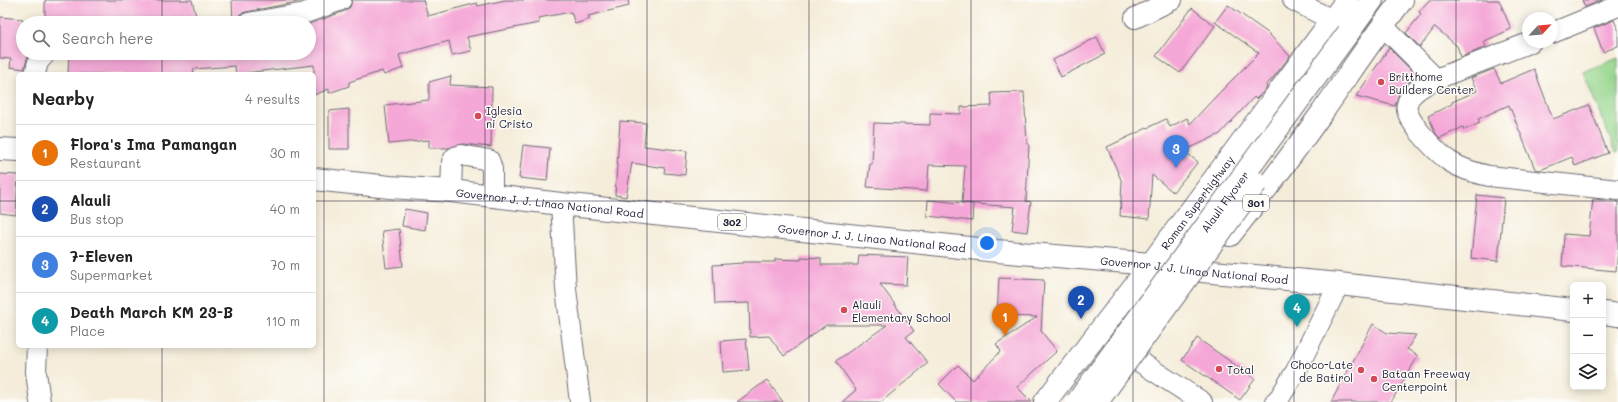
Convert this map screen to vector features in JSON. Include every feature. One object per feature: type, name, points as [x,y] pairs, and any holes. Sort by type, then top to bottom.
[{"type":"main road","name":"Roman Superhighway","points":[[1045,402],[1151,264],[1346,32],[1347,0]]},
{"type":"main road","name":"Alauli Flyover","points":[[1077,402],[1346,32],[1372,0]]},
{"type":"main road","name":"Alauli Flyover","points":[[1097,402],[1213,244],[1346,32],[1388,0]]},
{"type":"main road","name":"301","points":[[1104,402],[1137,360],[1202,271],[1261,196],[1382,24],[1402,0]]},
{"type":"main road","points":[[0,149],[16,150]]},
{"type":"main road","name":"Governor J. J. Linao National Road","points":[[316,179],[390,187],[452,191],[997,251],[1151,264],[1202,271],[1339,284],[1570,310]]},
{"type":"main road","points":[[1606,314],[1618,315]]},
{"type":"street","points":[[288,16],[305,13],[341,0]]},
{"type":"street","points":[[1135,18],[1172,0]]},
{"type":"street","points":[[1293,0],[1346,32]]},
{"type":"street","points":[[1558,31],[1618,6]]},
{"type":"street","points":[[1382,24],[1436,79]]},
{"type":"street","points":[[1522,46],[1436,79],[1419,88],[1410,97],[1406,105],[1408,115],[1433,147],[1450,161],[1474,173],[1489,176],[1618,190]]},
{"type":"street","points":[[36,72],[40,60]]},
{"type":"street","points":[[452,191],[452,162],[455,157],[461,155],[489,160],[492,168],[492,196]]},
{"type":"street","points":[[561,204],[566,289],[580,402]]},
{"type":"street","points":[[1275,402],[1280,397],[1296,371],[1339,284]]},
{"type":"street","points":[[37,348],[36,372],[40,402]]},
{"type":"street","points":[[1137,360],[1202,402]]},
{"type":"green space","points":[[1618,58],[1618,153],[1616,153],[1583,72]]},
{"type":"building","points":[[45,0],[192,0],[196,16],[45,16]]},
{"type":"building","points":[[232,0],[307,0],[246,12],[240,14],[239,16],[233,16]]},
{"type":"building","points":[[352,0],[423,0],[428,16],[477,3],[478,6],[505,0],[628,0],[629,6],[588,16],[590,19],[575,24],[571,12],[538,18],[539,23],[467,37],[471,51],[452,55],[449,41],[399,55],[403,68],[384,75],[382,71],[349,82],[349,86],[329,93],[329,89],[316,94],[316,72],[314,72],[314,65],[253,72],[236,72],[235,66],[194,69],[193,72],[68,72],[69,60],[316,60],[316,21],[345,11],[350,7]]},
{"type":"building","points":[[1429,0],[1499,0],[1511,29],[1485,41],[1486,47],[1461,57],[1457,46],[1435,27],[1420,47],[1406,33],[1421,14],[1419,12]]},
{"type":"building","points":[[1582,0],[1602,0],[1585,7]]},
{"type":"building","points":[[1228,5],[1268,33],[1290,56],[1266,85],[1267,87],[1264,91],[1256,99],[1254,97],[1220,134],[1184,151],[1198,162],[1173,192],[1152,175],[1149,219],[1120,216],[1122,182],[1107,147],[1166,119],[1170,127],[1187,118],[1190,124],[1259,53],[1215,22]]},
{"type":"building","points":[[1192,8],[1215,26],[1180,73],[1156,56]]},
{"type":"building","points":[[0,17],[16,18],[16,60],[27,60],[24,69],[10,67],[11,59],[0,58]]},
{"type":"building","points":[[1614,20],[1618,29],[1618,46],[1603,52],[1594,28]]},
{"type":"building","points":[[1097,37],[1105,54],[1061,77],[1053,60]]},
{"type":"building","points":[[1389,48],[1416,75],[1399,93],[1395,106],[1356,96]]},
{"type":"building","points":[[1494,69],[1501,83],[1534,69],[1553,119],[1589,105],[1608,153],[1575,166],[1572,157],[1540,170],[1535,169],[1509,105],[1478,119],[1480,123],[1464,130],[1463,127],[1440,138],[1436,134],[1428,116],[1452,104],[1452,102],[1477,91],[1471,78]]},
{"type":"building","points":[[451,76],[450,85],[492,87],[491,147],[463,144],[449,148],[429,148],[429,140],[389,144],[385,105],[429,100],[429,82]]},
{"type":"building","points":[[1024,92],[1027,144],[1029,144],[1026,201],[1031,202],[1027,232],[1012,230],[1015,207],[962,203],[965,166],[929,165],[927,191],[867,187],[870,164],[872,164],[874,123],[930,125],[930,113],[961,114],[961,107],[992,106],[991,93]]},
{"type":"building","points":[[349,109],[349,149],[329,149],[329,111]]},
{"type":"building","points":[[620,121],[646,123],[644,146],[687,151],[685,175],[664,173],[665,168],[632,163],[626,197],[615,195]]},
{"type":"building","points":[[523,145],[550,148],[547,181],[519,178]]},
{"type":"building","points":[[0,174],[16,175],[16,215],[0,213]]},
{"type":"building","points":[[1477,195],[1504,198],[1498,261],[1471,258]]},
{"type":"building","points":[[1593,199],[1618,201],[1618,250],[1616,271],[1562,266],[1564,234],[1589,236]]},
{"type":"building","points":[[928,200],[973,204],[972,221],[927,216]]},
{"type":"building","points":[[405,209],[427,213],[425,230],[402,226]]},
{"type":"building","points":[[399,229],[403,266],[386,268],[382,231]]},
{"type":"building","points":[[859,255],[908,257],[906,285],[880,284],[914,331],[906,337],[928,363],[881,402],[842,402],[856,390],[836,361],[887,325],[826,325],[784,356],[769,336],[750,337],[749,303],[715,304],[713,265],[743,262],[775,262],[775,259],[801,260],[801,257],[821,258],[821,265],[858,265]]},
{"type":"building","points":[[999,278],[1044,280],[1041,331],[1057,351],[1017,387],[1032,402],[956,402],[939,384],[958,365],[973,380],[1001,351],[996,344],[1037,317],[997,316]]},
{"type":"building","name":"Bataan Freeway Centerpoint","points":[[1373,324],[1387,333],[1416,335],[1407,349],[1418,356],[1391,402],[1331,402]]},
{"type":"building","name":"Total","points":[[1197,338],[1255,379],[1240,400],[1182,360]]},
{"type":"building","points":[[746,339],[749,370],[723,372],[721,341]]},
{"type":"building","points":[[767,380],[783,402],[737,402]]},
{"type":"place","name":"Britthome Builders Center","points":[[1381,82]]},
{"type":"place","name":"Iglesia ni Cristo","points":[[478,116]]},
{"type":"place","name":"7-Eleven","points":[[1176,168]]},
{"type":"place","name":"Alauli Elementary School","points":[[844,310]]},
{"type":"place","name":"Alauli","points":[[1081,319]]},
{"type":"place","name":"Death March KM 23-B","points":[[1297,327]]},
{"type":"place","name":"Flora's Ima Pamangan","points":[[1005,336]]},
{"type":"place","name":"Total","points":[[1219,369]]},
{"type":"place","name":"Choco-Late de Batirol","points":[[1361,370]]},
{"type":"place","name":"Bataan Freeway Centerpoint","points":[[1374,379]]}]
